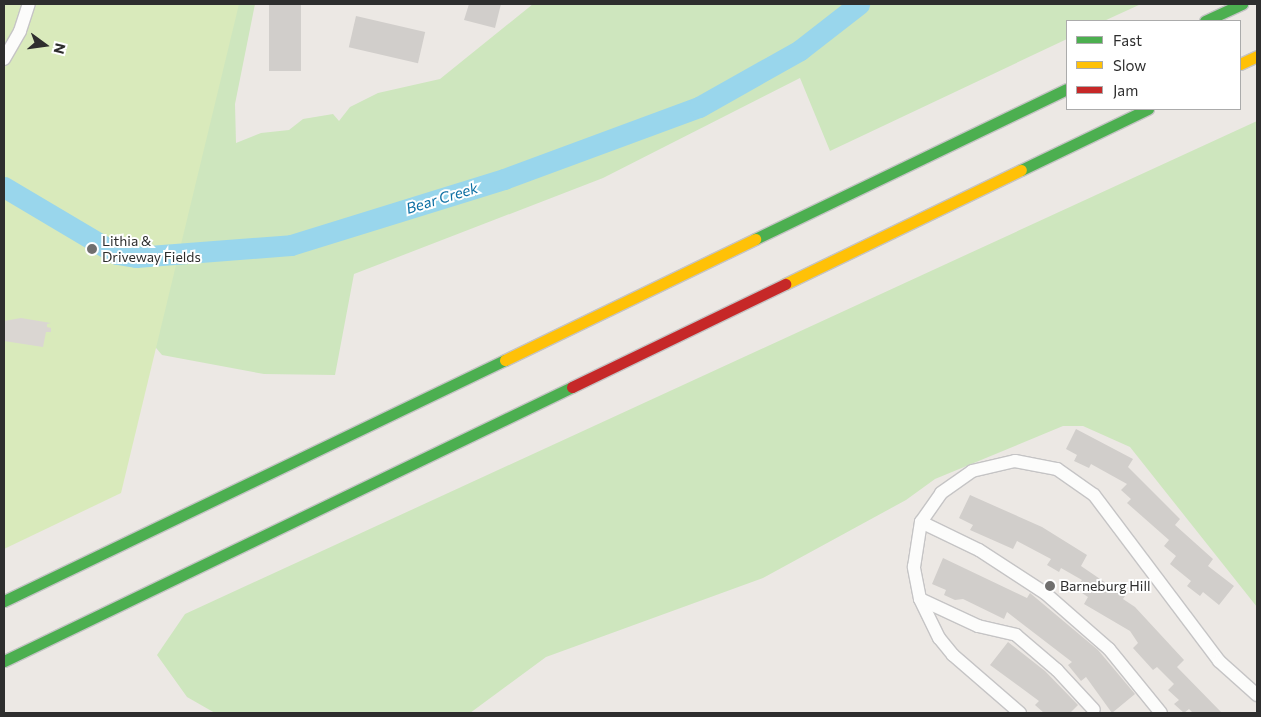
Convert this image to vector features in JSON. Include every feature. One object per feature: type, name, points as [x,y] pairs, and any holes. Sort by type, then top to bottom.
[{"type":"highway","points":[[1202,20],[1229,4]]},
{"type":"highway","points":[[1207,20],[1242,4]]},
{"type":"highway","points":[[1241,64],[1257,56]]},
{"type":"highway","points":[[4,601],[1066,89]]},
{"type":"highway","points":[[4,661],[1146,110]]},
{"type":"street","points":[[4,59],[20,31],[28,4]]},
{"type":"street","points":[[1020,713],[953,655],[927,618],[920,600],[914,560],[921,522],[942,493],[972,471],[1015,461],[1057,469],[1094,495],[1219,661],[1257,695]]},
{"type":"street","points":[[921,522],[1015,571],[1066,610],[1109,649],[1161,713]]},
{"type":"street","points":[[920,600],[978,626],[1016,635],[1056,670],[1094,710]]},
{"type":"green space","name":"Lithia & Driveway Fields","points":[[4,4],[239,4],[121,493],[4,549]]},
{"type":"green space","points":[[197,4],[255,4],[235,104],[236,143],[261,133],[289,130],[303,119],[333,114],[339,121],[350,107],[378,93],[440,79],[533,4],[1141,4],[1106,20],[1066,20],[1066,39],[830,151],[800,78],[603,178],[354,274],[335,375],[264,374],[162,355],[140,329]]},
{"type":"green space","points":[[1257,121],[1257,607],[1130,447],[1083,426],[1063,426],[935,479],[906,500],[763,578],[546,657],[470,713],[215,713],[187,697],[157,655],[185,614]]},
{"type":"shaded area","points":[[21,318],[51,323],[47,324],[47,327],[51,328],[51,332],[46,332],[43,347],[4,341],[4,321]]},
{"type":"building","points":[[269,4],[301,4],[301,71],[269,71]]},
{"type":"building","points":[[469,4],[501,4],[495,28],[464,20]]},
{"type":"building","points":[[356,16],[425,32],[418,63],[349,47]]},
{"type":"building","points":[[1076,429],[1133,459],[1128,467],[1180,519],[1175,525],[1213,559],[1208,566],[1234,586],[1219,605],[1203,592],[1200,596],[1187,586],[1191,581],[1170,564],[1176,556],[1164,546],[1169,540],[1127,503],[1131,499],[1121,490],[1127,484],[1091,464],[1089,468],[1074,461],[1077,455],[1066,449]]},
{"type":"building","points":[[970,495],[1042,527],[1087,555],[1081,566],[1125,596],[1123,599],[1135,607],[1184,660],[1177,667],[1222,713],[1193,713],[1189,709],[1184,713],[1174,704],[1179,700],[1168,690],[1174,684],[1157,667],[1153,670],[1133,648],[1138,643],[1130,631],[1084,604],[1088,597],[1076,589],[1082,580],[1061,568],[1059,572],[1047,565],[1051,559],[1017,541],[1013,549],[970,530],[973,525],[959,518]]},
{"type":"building","points":[[943,558],[1027,598],[1030,593],[1098,650],[1135,694],[1112,713],[1086,677],[1081,681],[1068,665],[1072,662],[1007,612],[1004,619],[963,599],[955,600],[944,595],[946,590],[932,584]]},
{"type":"building","points":[[1008,642],[1045,671],[1078,705],[1070,713],[1044,713],[1035,705],[1039,701],[990,665]]},
{"type":"waterway","name":"Bear Creek","points":[[4,187],[117,254],[136,257],[291,245],[504,179],[699,107],[800,50],[859,4]]},
{"type":"traffic: fast","points":[[1207,20],[1242,4]]},
{"type":"traffic: fast","points":[[755,239],[1066,89]]},
{"type":"traffic: fast","points":[[1021,170],[1146,110]]},
{"type":"traffic: fast","points":[[4,601],[505,360]]},
{"type":"traffic: fast","points":[[4,661],[572,387]]},
{"type":"traffic: slow","points":[[1241,64],[1257,56]]},
{"type":"traffic: slow","points":[[785,284],[1021,170]]},
{"type":"traffic: slow","points":[[505,360],[755,239]]},
{"type":"traffic: jam","points":[[572,387],[785,284]]},
{"type":"place","name":"Lithia & Driveway Fields","points":[[92,249]]},
{"type":"place","name":"Barneburg Hill","points":[[1050,586]]}]
